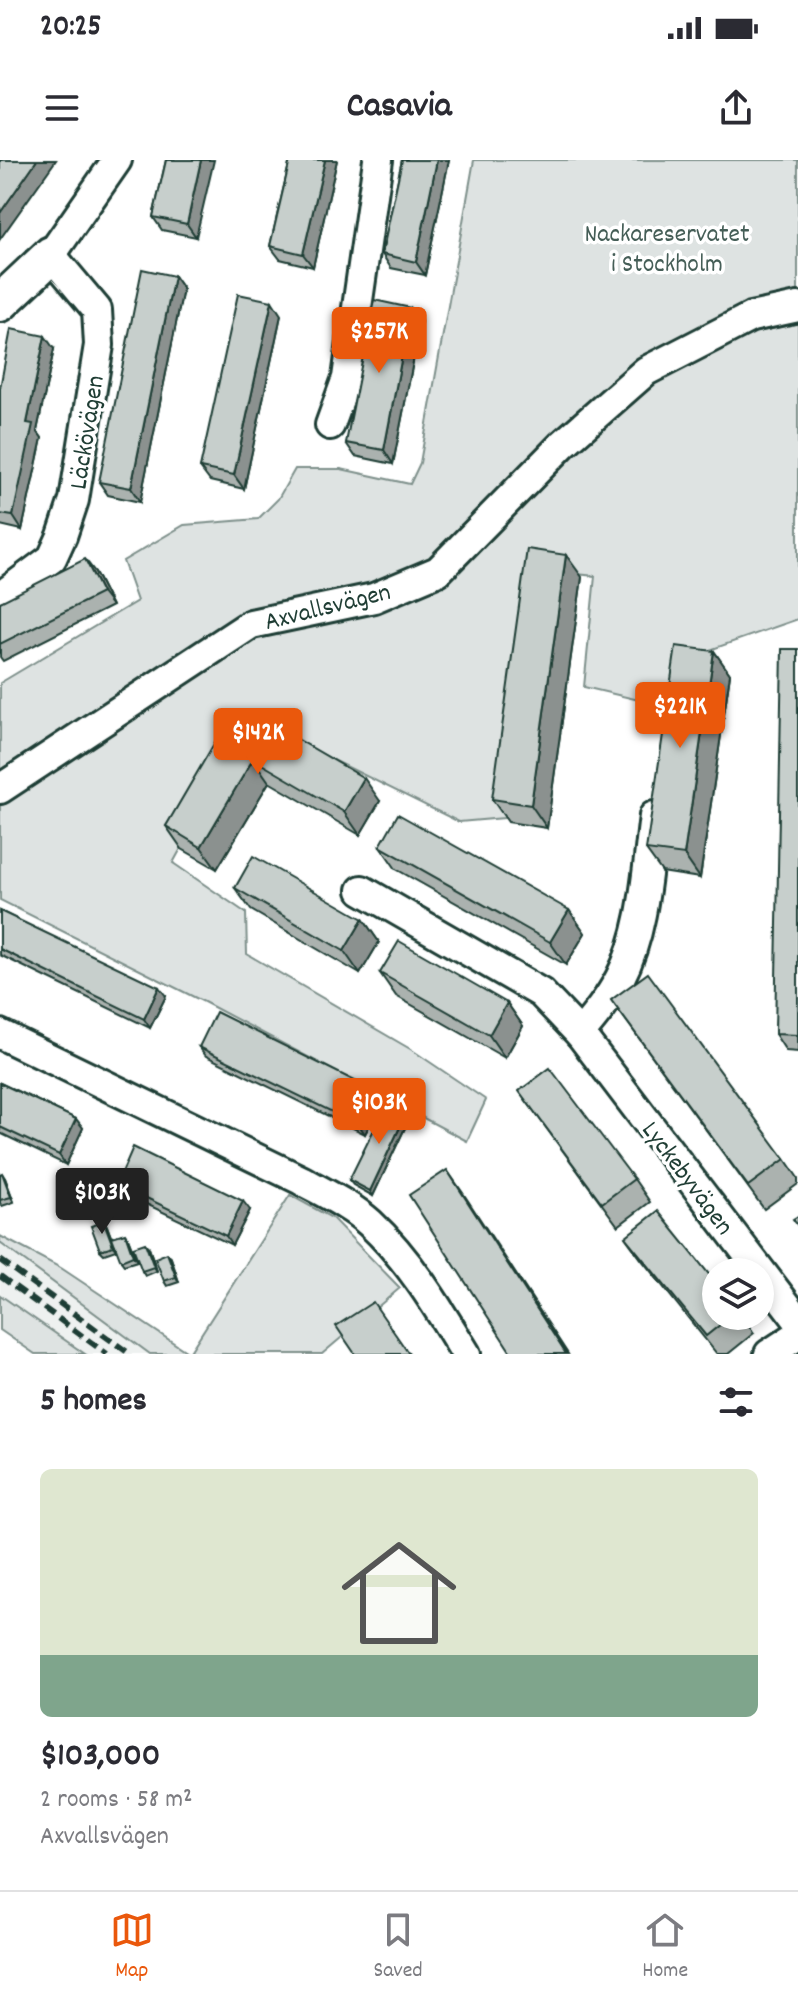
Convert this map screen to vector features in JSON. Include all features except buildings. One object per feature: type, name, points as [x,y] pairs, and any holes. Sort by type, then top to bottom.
[{"type":"street","points":[[0,303],[51,255],[117,160]]},
{"type":"street","points":[[330,425],[347,378],[378,160]]},
{"type":"street","name":"Läckövägen","points":[[0,597],[52,558],[62,536],[74,500],[99,345],[97,310],[51,255]]},
{"type":"street","name":"Axvallsvägen","points":[[0,789],[251,624],[374,598],[438,571],[521,491],[563,444],[646,371],[751,317],[798,307]]},
{"type":"street","points":[[580,1034],[622,975],[637,929],[657,797]]},
{"type":"street","name":"Lyckebyvägen","points":[[362,890],[541,993],[580,1034],[798,1320]]},
{"type":"street","points":[[0,1034],[301,1180],[344,1205],[370,1224],[426,1291],[466,1354]]},
{"type":"street","points":[[769,1354],[798,1335]]},
{"type":"shaded area","points":[[0,1243],[150,1354],[85,1354],[0,1295]]},
{"type":"green space","name":"Nackareservatet i Stockholm","points":[[474,160],[798,160],[798,295],[708,321],[626,377],[744,335],[798,323],[798,619],[684,659],[678,698],[664,706],[584,687],[595,576],[538,570],[504,818],[459,822],[275,731],[238,745],[173,863],[246,913],[247,954],[412,1050],[486,1100],[467,1141],[204,1002],[0,900],[0,683],[137,601],[123,561],[184,525],[258,519],[278,499],[295,469],[341,469],[410,484],[420,463]]},
{"type":"green space","points":[[290,1195],[332,1218],[400,1288],[322,1354],[150,1354],[0,1243],[0,1236],[61,1268],[189,1353]]},
{"type":"green space","points":[[0,1295],[85,1354],[35,1354],[0,1330]]},
{"type":"railway","points":[[0,1260],[130,1354]]},
{"type":"railway","points":[[0,1276],[107,1354]]}]
